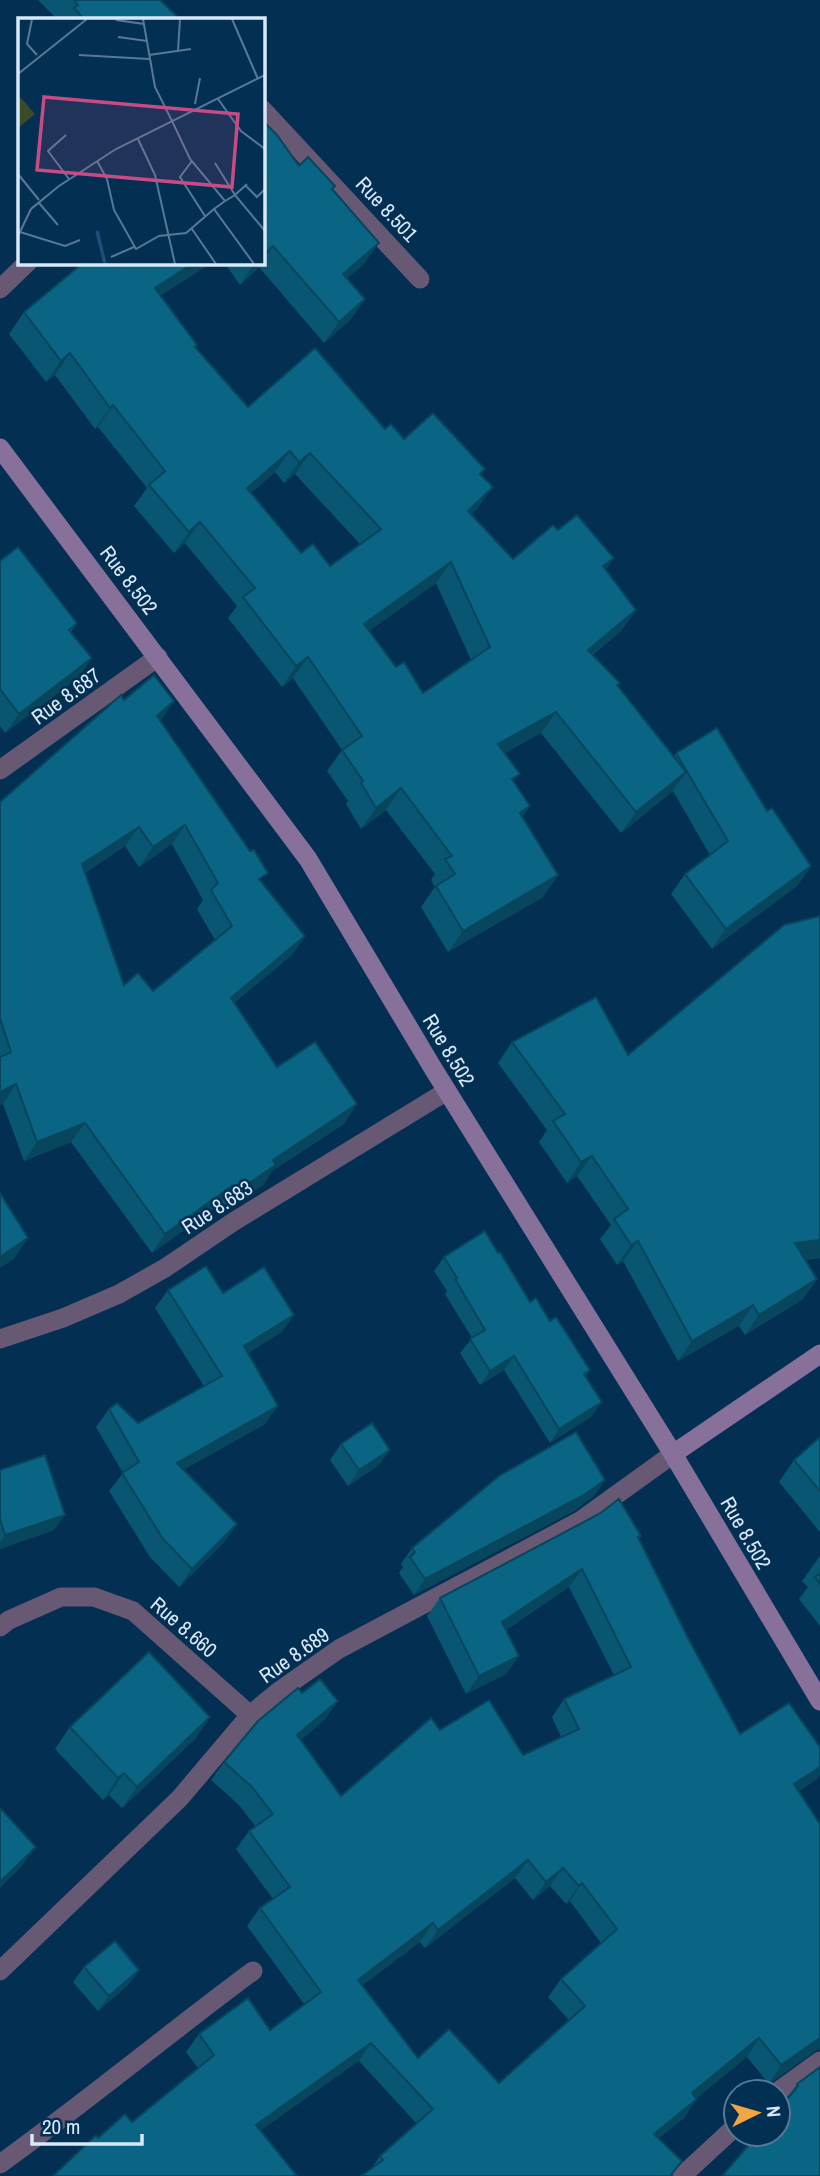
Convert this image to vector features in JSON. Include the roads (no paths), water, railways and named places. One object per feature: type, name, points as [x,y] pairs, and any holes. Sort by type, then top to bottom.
[{"type":"main road","name":"Rue 8.502","points":[[0,448],[308,859],[447,1091],[673,1454],[820,1701]]},
{"type":"main road","points":[[673,1454],[820,1354]]},
{"type":"street","name":"Rue 8.501","points":[[264,111],[420,279]]},
{"type":"street","points":[[0,289],[26,264]]},
{"type":"street","name":"Rue 8.687","points":[[0,770],[158,657]]},
{"type":"street","name":"Rue 8.683","points":[[0,1339],[63,1318],[119,1294],[447,1091]]},
{"type":"street","name":"Rue 8.689","points":[[0,1971],[180,1798],[250,1715],[279,1691],[339,1649],[580,1521],[673,1454]]},
{"type":"street","name":"Rue 8.660","points":[[0,1626],[61,1597],[94,1597],[133,1611],[250,1715]]},
{"type":"street","points":[[0,2165],[86,2102],[173,2030],[253,1971]]},
{"type":"street","points":[[792,2081],[820,2061]]},
{"type":"street","points":[[682,2176],[722,2139]]}]
